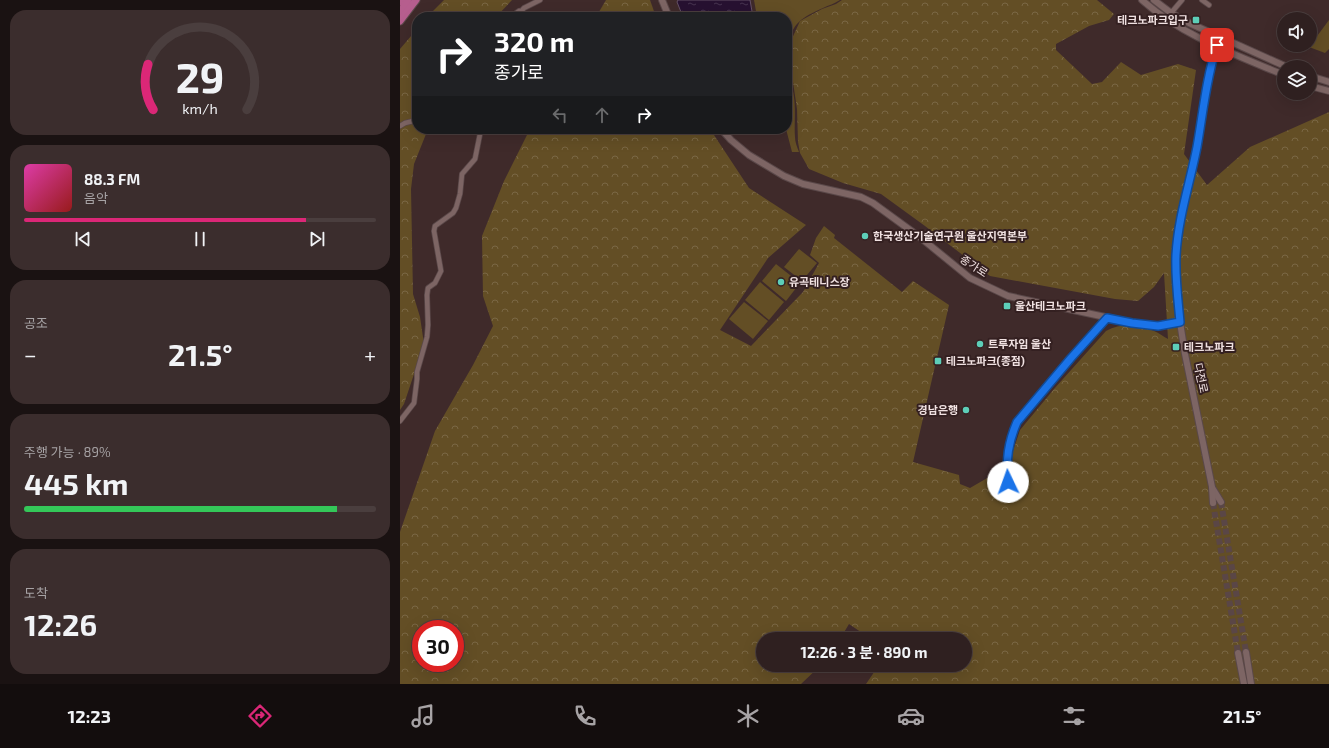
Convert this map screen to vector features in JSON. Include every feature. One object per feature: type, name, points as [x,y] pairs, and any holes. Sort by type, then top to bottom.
[{"type":"highway","points":[[400,13],[408,0]]},
{"type":"highway","points":[[400,21],[416,0]]},
{"type":"main road","points":[[662,0],[667,12]]},
{"type":"main road","points":[[1142,0],[1177,26],[1277,72]]},
{"type":"main road","points":[[1154,0],[1171,13],[1189,23],[1277,63]]},
{"type":"main road","name":"다전로","points":[[1214,503],[1180,322],[1176,255],[1183,210],[1197,147],[1207,82],[1220,37]]},
{"type":"main road","points":[[1317,78],[1329,82]]},
{"type":"main road","points":[[1317,88],[1329,92]]},
{"type":"main road","name":"종가로","points":[[726,134],[749,155],[784,176],[804,184],[861,197],[873,203],[921,238],[970,278],[1008,296],[1132,323],[1158,326],[1180,322]]},
{"type":"main road","name":"다전로","points":[[1212,487],[1221,502]]},
{"type":"main road","points":[[1246,652],[1250,684]]},
{"type":"main road","points":[[1238,653],[1244,684]]},
{"type":"street","points":[[518,12],[540,0]]},
{"type":"street","points":[[1171,13],[1182,0]]},
{"type":"street","points":[[1202,0],[1209,5]]},
{"type":"street","points":[[520,12],[524,8]]},
{"type":"street","points":[[400,126],[412,121]]},
{"type":"street","points":[[400,421],[414,403],[418,379],[417,372],[427,337],[428,288],[435,283],[441,271],[434,231],[435,226],[456,208],[460,194],[462,174],[475,159],[480,134]]},
{"type":"street","points":[[1008,482],[1007,454],[1017,422],[1107,318]]},
{"type":"green space","points":[[444,0],[512,0],[501,12],[432,12]]},
{"type":"green space","points":[[606,0],[650,0],[654,12],[599,12]]},
{"type":"green space","points":[[754,0],[840,0],[804,18],[795,26],[792,32],[792,12],[756,12]]},
{"type":"green space","points":[[842,0],[1097,0],[1114,14],[1109,20],[1089,26],[1056,44],[1056,50],[1092,84],[1102,82],[1121,62],[1141,75],[1178,64],[1196,70],[1184,154],[1207,185],[1250,147],[1329,112],[1329,684],[866,684],[874,672],[972,672],[972,632],[861,632],[849,624],[844,632],[756,632],[756,672],[814,672],[801,684],[400,684],[400,532],[435,431],[473,365],[493,326],[483,296],[482,236],[504,181],[528,134],[713,134],[749,188],[806,225],[768,258],[720,330],[751,346],[803,292],[819,263],[810,255],[816,238],[824,226],[835,235],[834,238],[902,292],[913,281],[949,305],[913,462],[959,475],[960,484],[970,488],[1008,466],[1020,430],[1054,389],[1106,331],[1112,328],[1130,325],[1154,331],[1168,339],[1164,273],[1154,287],[1138,301],[1115,299],[990,276],[881,194],[843,183],[809,169],[800,153],[798,142],[797,109],[792,80],[792,39],[800,21]]},
{"type":"green space","points":[[1329,20],[1329,49],[1325,53],[1317,50],[1317,36]]},
{"type":"green space","points":[[412,35],[412,134],[426,134],[414,164],[411,189],[413,294],[420,317],[424,344],[404,404],[400,410],[400,49]]},
{"type":"green space","points":[[792,87],[795,105],[795,139],[799,152],[792,152],[787,134],[792,134]]},
{"type":"green space","name":"유곡테니스장","points":[[799,249],[817,263],[802,281],[784,267]]},
{"type":"green space","name":"유곡테니스장","points":[[776,264],[800,283],[786,301],[762,281]]},
{"type":"green space","name":"유곡테니스장","points":[[760,282],[784,302],[769,320],[745,300]]},
{"type":"green space","points":[[744,302],[768,321],[753,339],[729,319]]},
{"type":"water","points":[[678,0],[750,0],[752,12],[681,12],[677,2]]},
{"type":"tunnel","points":[[1221,502],[1246,652]]},
{"type":"tunnel","points":[[1213,503],[1238,653]]},
{"type":"place","name":"테크노파크입구","points":[[1196,20]]},
{"type":"place","name":"한국생산기술연구원 울산지역본부","points":[[865,236]]},
{"type":"place","name":"유곡테니스장","points":[[781,282]]},
{"type":"place","name":"울산테크노파크","points":[[1007,306]]},
{"type":"place","name":"트루자임 울산","points":[[980,344]]},
{"type":"place","name":"테크노파크","points":[[1176,347]]},
{"type":"place","name":"테크노파크(종점)","points":[[938,361]]},
{"type":"place","name":"경남은행","points":[[966,410]]},
{"type":"route","points":[[1008,482],[1007,454],[1017,422],[1107,318],[1158,326],[1180,322],[1176,255],[1187,189],[1197,147],[1207,82],[1217,45]]}]
